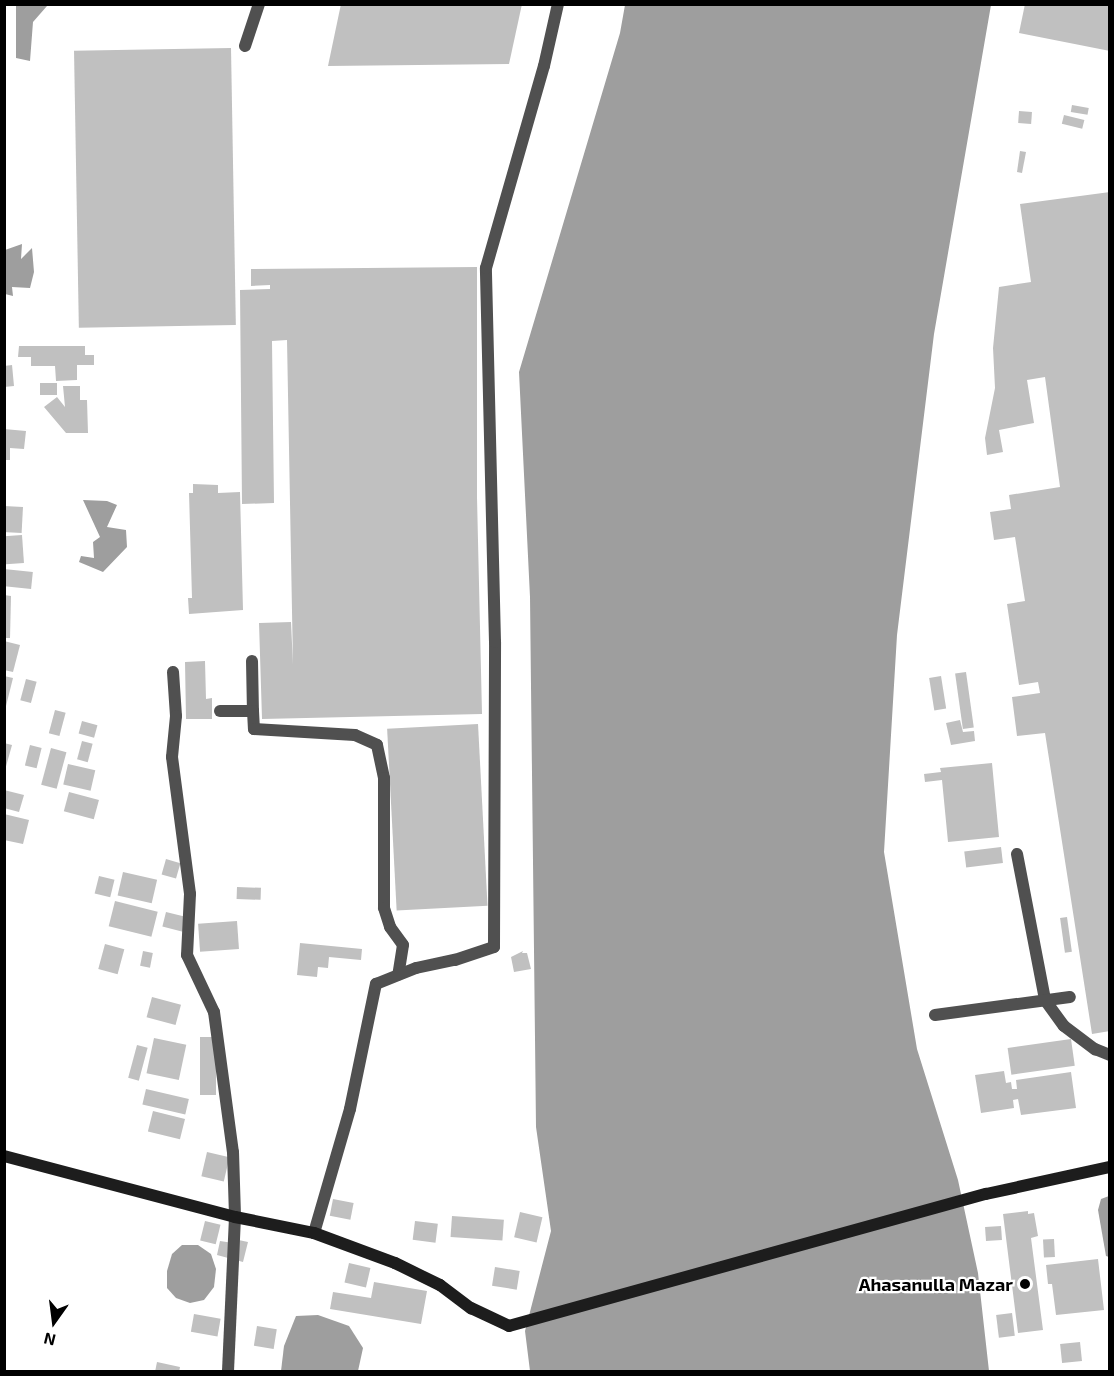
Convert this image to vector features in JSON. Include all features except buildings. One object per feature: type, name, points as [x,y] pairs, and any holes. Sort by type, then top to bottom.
[{"type":"main road","points":[[4,1156],[235,1217],[314,1233],[395,1263],[440,1285],[471,1308],[509,1326],[986,1194],[1110,1167]]},
{"type":"street","points":[[244,46],[259,4]]},
{"type":"street","points":[[314,1233],[350,1109],[376,984],[398,975],[494,947],[495,642],[486,268],[544,66],[558,4]]},
{"type":"street","points":[[252,661],[254,729],[355,735],[377,745],[384,778],[384,908],[390,927],[403,945],[398,975]]},
{"type":"street","points":[[173,672],[176,716],[172,757],[190,894],[187,955],[214,1012],[233,1152],[235,1217],[228,1371]]},
{"type":"street","points":[[220,711],[253,711]]},
{"type":"street","points":[[1017,854],[1045,1000],[1064,1026],[1095,1049],[1110,1055]]},
{"type":"street","points":[[935,1015],[1070,997]]},
{"type":"shaded area","points":[[16,5],[54,5],[47,6],[33,22],[30,61],[16,58]]},
{"type":"shaded area","points":[[625,5],[991,5],[934,334],[897,635],[884,852],[917,1049],[958,1180],[978,1273],[989,1371],[530,1371],[525,1331],[551,1231],[536,1127],[530,597],[519,372],[620,33]]},
{"type":"shaded area","points":[[22,244],[21,259],[32,248],[34,272],[30,288],[12,287],[13,296],[5,294],[5,250]]},
{"type":"shaded area","points":[[83,500],[107,501],[117,505],[107,527],[126,530],[127,547],[103,572],[79,562],[81,556],[94,558],[93,542],[100,537]]},
{"type":"shaded area","points":[[1109,1196],[1109,1257],[1106,1256],[1098,1210],[1101,1199]]},
{"type":"shaded area","points":[[182,1245],[198,1245],[211,1254],[216,1269],[214,1287],[204,1300],[190,1303],[176,1298],[167,1288],[167,1271],[172,1254]]},
{"type":"shaded area","points":[[318,1315],[349,1326],[363,1348],[358,1371],[281,1371],[284,1346],[296,1316]]},
{"type":"place","name":"Ahasanulla Mazar","points":[[1025,1284]]}]
